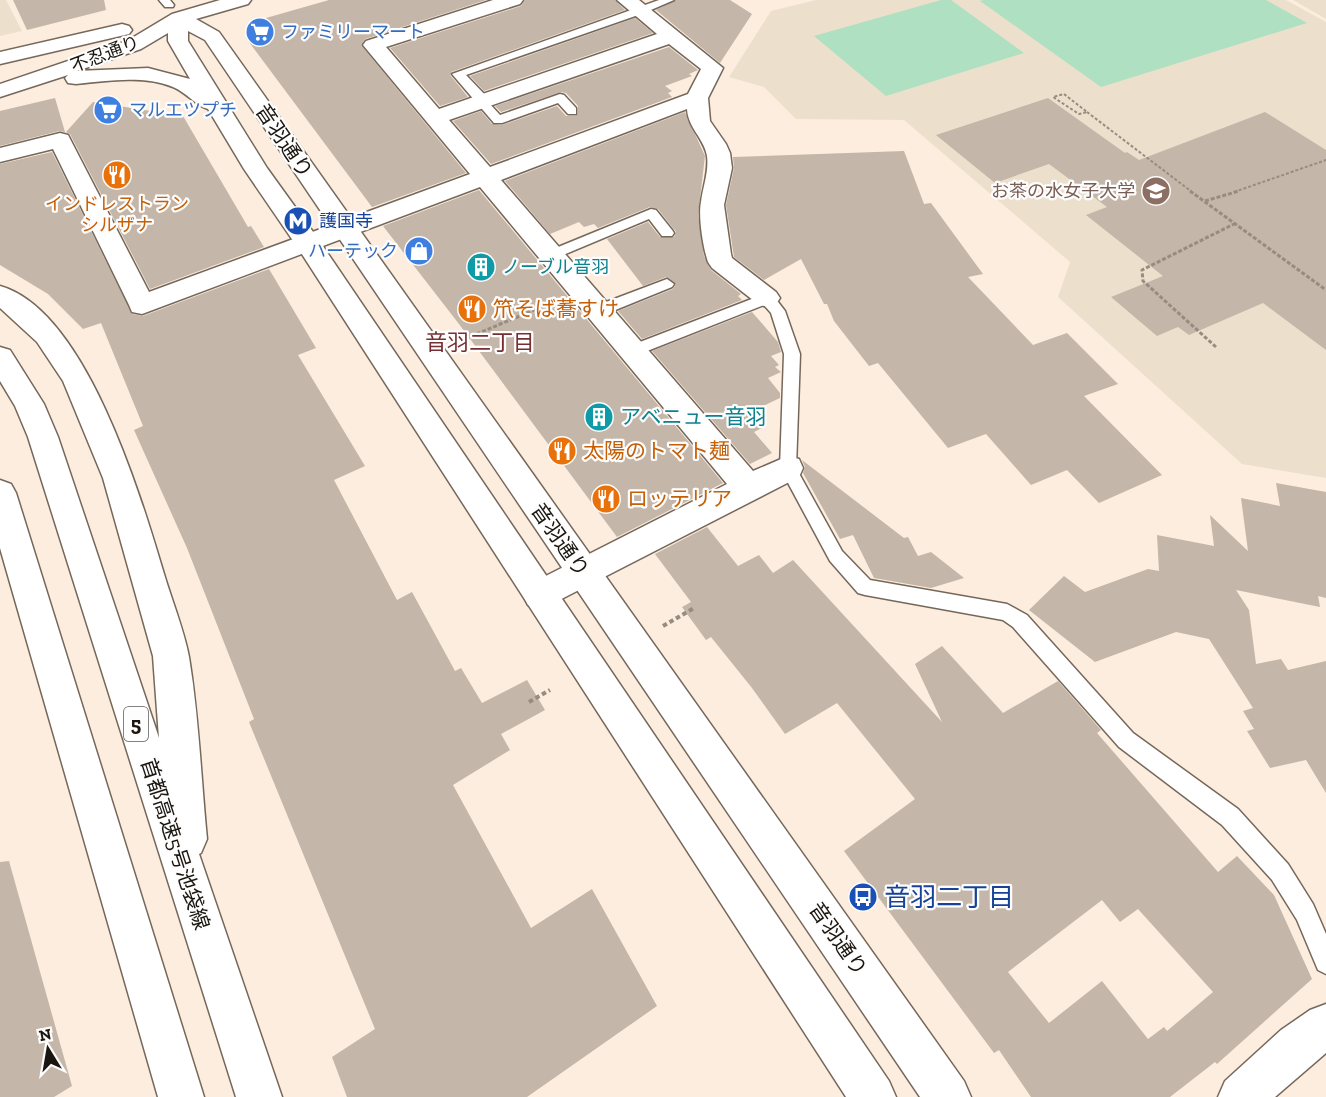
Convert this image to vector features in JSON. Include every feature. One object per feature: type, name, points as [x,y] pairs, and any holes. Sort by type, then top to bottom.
[{"type":"main road","name":"不忍通り","points":[[1,91],[134,45],[171,8],[241,0]]},
{"type":"main road","points":[[513,0],[373,45],[749,488]]},
{"type":"main road","points":[[636,7],[712,68],[697,98],[699,121],[715,144],[720,168],[712,205],[718,254],[721,262],[767,298]]},
{"type":"main road","points":[[0,58],[171,8]]},
{"type":"main road","name":"音羽通り","points":[[171,8],[178,41],[256,169],[307,242],[873,1097]]},
{"type":"main road","name":"音羽通り","points":[[171,8],[212,36],[948,1097]]},
{"type":"main road","points":[[434,118],[672,36]]},
{"type":"main road","points":[[1,91],[103,75],[163,77],[185,83],[201,92],[226,119]]},
{"type":"main road","points":[[0,155],[60,140],[142,305],[697,98]]},
{"type":"main road","points":[[0,295],[18,307],[47,335],[76,378],[123,489],[171,656],[193,900]]},
{"type":"main road","name":"首都高速5号池袋線","points":[[0,357],[29,404],[43,436],[193,900],[260,1097]]},
{"type":"main road","points":[[540,595],[788,468]]},
{"type":"main road","points":[[0,493],[181,1097]]},
{"type":"main road","points":[[0,552],[59,688]]},
{"type":"main road","points":[[1241,1097],[1297,1046],[1326,1026]]},
{"type":"lane","points":[[572,111],[560,98],[498,120],[458,74],[636,7],[669,0]]},
{"type":"lane","points":[[535,83],[553,101]]},
{"type":"lane","points":[[551,255],[651,213],[667,233]]},
{"type":"lane","points":[[598,310],[667,284]]},
{"type":"lane","points":[[632,351],[767,298],[778,311],[792,354],[788,468],[836,556],[865,587],[1007,612],[1020,621],[1126,740],[1230,817],[1280,872],[1305,912],[1326,962]]},
{"type":"path","points":[[1087,112],[1079,114],[1053,97],[1064,94],[1326,291]]},
{"type":"path","points":[[1204,201],[1263,183],[1326,159]]},
{"type":"path","points":[[1216,347],[1143,280],[1142,270],[1234,224]]},
{"type":"path","points":[[454,344],[581,290]]},
{"type":"path","points":[[662,627],[694,608]]},
{"type":"path","points":[[529,702],[550,690]]},
{"type":"shaded area","points":[[0,0],[6,0],[22,31],[0,36]]},
{"type":"shaded area","name":"お茶の水女子大学","points":[[816,0],[1286,0],[1326,22],[1326,478],[1242,464],[1058,297],[1070,262],[904,120],[796,119],[764,87],[729,77],[771,11]]},
{"type":"shaded area","points":[[1293,0],[1326,0],[1326,19]]},
{"type":"green space","points":[[941,0],[951,0],[1024,53],[886,96],[814,36]]},
{"type":"green space","points":[[1266,0],[1307,23],[1101,87],[980,1]]},
{"type":"building","points":[[13,0],[104,0],[106,10],[27,30]]},
{"type":"building","points":[[329,0],[486,0],[365,39],[361,45],[466,173],[372,207],[246,38],[259,20]]},
{"type":"building","points":[[525,0],[615,0],[625,10],[451,72],[450,75],[468,97],[440,106],[390,48],[521,6]]},
{"type":"building","points":[[676,0],[730,0],[752,14],[720,63],[656,10]]},
{"type":"building","points":[[635,18],[653,33],[484,91],[470,76]]},
{"type":"building","points":[[669,47],[698,70],[689,74],[692,76],[665,86],[672,91],[668,93],[672,97],[491,164],[453,121],[481,111],[492,124],[502,125],[557,106],[566,116],[576,116],[578,106],[566,93],[561,92],[501,112],[495,106]]},
{"type":"building","points":[[55,98],[65,132],[59,131],[0,146],[0,111]]},
{"type":"building","points":[[1048,98],[1125,153],[1139,160],[1265,112],[1326,150],[1326,350],[1263,303],[1189,335],[1178,327],[1157,336],[1111,297],[1163,276],[1086,215],[1107,207],[1049,164],[995,183],[936,135]]},
{"type":"building","points":[[93,102],[183,116],[248,227],[251,226],[264,247],[150,289],[70,134],[66,132]]},
{"type":"building","points":[[685,112],[705,156],[698,215],[704,256],[711,270],[741,294],[738,296],[742,300],[642,339],[618,311],[673,289],[676,284],[666,277],[643,286],[607,239],[648,222],[660,237],[674,237],[676,232],[658,209],[650,207],[598,228],[594,224],[584,227],[579,222],[550,234],[505,181]]},
{"type":"building","points":[[904,151],[924,204],[931,203],[983,274],[968,277],[1033,345],[1067,333],[1118,384],[1084,396],[1162,475],[1099,503],[1067,470],[1031,485],[986,434],[948,448],[878,363],[869,366],[834,321],[827,304],[824,304],[801,259],[764,280],[734,257],[726,205],[734,168],[733,157]]},
{"type":"building","points":[[52,152],[132,314],[143,316],[269,269],[316,348],[298,355],[365,466],[334,480],[397,600],[412,592],[455,671],[461,668],[482,703],[527,680],[545,710],[501,734],[510,750],[453,785],[531,928],[592,889],[657,1006],[527,1097],[347,1097],[332,1057],[375,1029],[249,722],[254,719],[187,548],[134,430],[143,426],[101,323],[83,329],[48,294],[0,265],[0,164]]},
{"type":"building","name":"アベニュー音羽","points":[[479,190],[723,483],[617,537],[459,324],[383,226]]},
{"type":"building","points":[[752,312],[778,342],[781,352],[771,356],[779,365],[775,367],[781,372],[768,378],[780,393],[780,398],[750,412],[764,427],[754,432],[772,453],[750,464],[652,351]]},
{"type":"building","points":[[802,460],[904,538],[908,537],[918,556],[931,552],[964,578],[931,588],[874,578],[853,535],[840,539],[803,473],[805,467]]},
{"type":"building","points":[[1276,483],[1326,492],[1326,598],[1318,596],[1320,607],[1236,590],[1249,610],[1256,664],[1281,659],[1288,670],[1326,661],[1326,793],[1306,760],[1270,768],[1247,731],[1254,729],[1243,711],[1253,708],[1209,639],[1176,632],[1095,662],[1029,610],[1064,576],[1085,592],[1148,569],[1159,571],[1157,535],[1214,546],[1210,515],[1248,551],[1241,498],[1280,506]]},
{"type":"building","points":[[707,527],[738,566],[759,555],[773,573],[793,560],[942,722],[915,664],[942,646],[1003,713],[1058,681],[1101,730],[1097,733],[1218,872],[1237,856],[1274,895],[1312,979],[1217,1064],[1215,1062],[1170,1097],[1031,1097],[999,1050],[994,1053],[844,851],[915,799],[837,703],[785,734],[711,637],[706,640],[682,607],[691,602],[655,554]],"holes":[[[1102,900],[1120,922],[1138,909],[1213,992],[1167,1031],[1164,1027],[1148,1039],[1102,981],[1049,1023],[1008,972]]]},
{"type":"building","points":[[9,861],[72,1086],[54,1097],[0,1097],[0,862]]},
{"type":"place","name":"ファミリーマート","points":[[260,32]]},
{"type":"place","name":"マルエツプチ","points":[[108,110]]},
{"type":"place","name":"インドレストラン シルザナ","points":[[117,175]]},
{"type":"place","name":"お茶の水女子大学","points":[[1156,191]]},
{"type":"place","name":"護国寺","points":[[298,221]]},
{"type":"place","name":"ハーテック","points":[[419,251]]},
{"type":"place","name":"ノーブル音羽","points":[[481,267]]},
{"type":"place","name":"笊そば蕎すけ","points":[[472,309]]},
{"type":"place","name":"アベニュー音羽","points":[[599,417]]},
{"type":"place","name":"太陽のトマト麺","points":[[562,451]]},
{"type":"place","name":"ロッテリア","points":[[606,499]]},
{"type":"place","name":"音羽二丁目","points":[[863,897]]},
{"type":"district","name":"音羽二丁目","points":[[480,342]]}]
